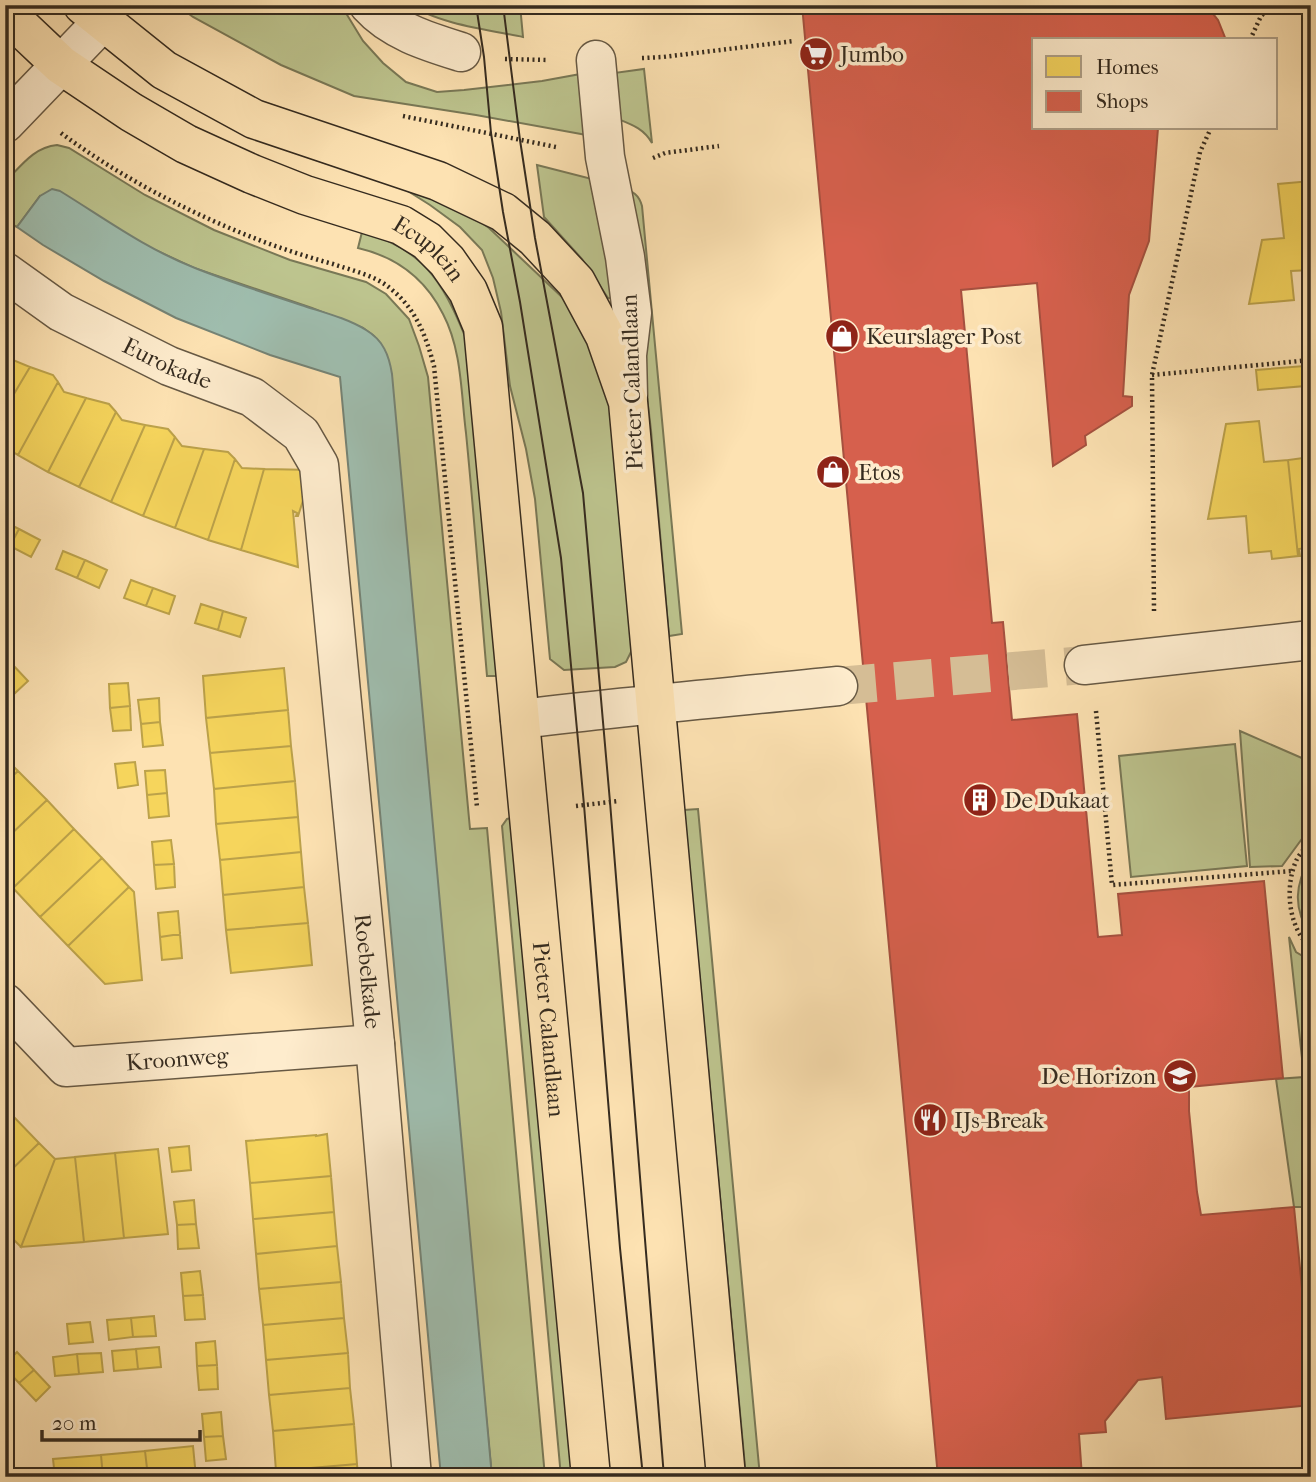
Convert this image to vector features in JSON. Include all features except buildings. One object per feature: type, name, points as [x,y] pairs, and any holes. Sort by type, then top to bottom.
[{"type":"main road","name":"Ecuplein","points":[[5,12],[61,65],[131,112],[187,144],[305,195],[401,225],[426,241],[447,261],[468,291],[483,327],[520,719]]},
{"type":"main road","points":[[93,13],[164,70],[254,119],[438,181],[503,212],[536,238],[576,282],[605,336],[628,402]]},
{"type":"main road","name":"Pieter Calandlaan","points":[[628,402],[726,1477]]},
{"type":"main road","name":"Pieter Calandlaan","points":[[520,719],[591,1477]]},
{"type":"street","points":[[376,9],[424,41],[461,52]]},
{"type":"street","points":[[15,113],[61,65],[93,13]]},
{"type":"street","name":"Pieter Calandlaan","points":[[596,60],[605,157],[625,257],[632,313],[627,355],[628,402]]},
{"type":"street","name":"Eurokade","points":[[5,272],[61,312],[169,366],[252,397],[301,433],[319,465]]},
{"type":"street","name":"Roebelkade","points":[[319,465],[375,1044],[412,1477]]},
{"type":"street","points":[[1088,665],[1311,640]]},
{"type":"street","points":[[520,719],[576,711],[838,686]]},
{"type":"street","name":"Kroonweg","points":[[5,1003],[66,1067],[375,1044]]},
{"type":"path","points":[[1251,38],[1261,16],[1273,5]]},
{"type":"path","points":[[15,113],[76,143],[190,210],[285,250],[376,278],[404,300],[427,338],[434,366],[478,816],[665,797]]},
{"type":"path","points":[[402,116],[643,163],[665,153],[719,145]]},
{"type":"path","points":[[1154,658],[1152,375],[1200,152],[1210,130]]},
{"type":"path","points":[[1152,375],[1311,360]]},
{"type":"path","points":[[1088,665],[1112,885],[1292,871]]},
{"type":"path","points":[[1311,842],[1298,856],[1290,884],[1291,907],[1297,930],[1311,948]]},
{"type":"green space","points":[[177,5],[341,5],[363,41],[383,63],[406,82],[437,92],[542,81],[586,73],[592,136],[354,96],[281,65],[193,17]]},
{"type":"green space","points":[[413,5],[520,5],[523,37],[435,17]]},
{"type":"green space","points":[[644,69],[652,143],[642,131],[618,119],[614,73]]},
{"type":"green space","points":[[57,145],[69,148],[145,195],[214,230],[290,260],[366,282],[386,294],[409,319],[419,346],[428,377],[470,829],[487,828],[545,1477],[492,1477],[381,344],[363,328],[194,268],[40,196],[17,227],[5,221],[5,182],[35,153]]},
{"type":"green space","points":[[537,165],[592,179],[614,298],[608,298],[582,259],[544,217]]},
{"type":"green space","points":[[403,188],[457,205],[489,228],[564,299],[588,339],[611,404],[635,644],[626,662],[615,667],[564,670],[550,659],[535,499],[510,386],[501,312],[493,278],[482,250],[460,227]]},
{"type":"green space","points":[[622,188],[635,194],[642,206],[682,634],[669,636],[651,430]]},
{"type":"green space","points":[[362,232],[404,249],[433,275],[453,309],[471,351],[500,676],[487,676],[462,388],[454,342],[443,314],[428,290],[397,263],[358,248]]},
{"type":"green space","points":[[1240,731],[1311,762],[1311,829],[1282,866],[1250,867]]},
{"type":"green space","points":[[1235,744],[1247,866],[1131,877],[1119,756]]},
{"type":"green space","points":[[698,809],[760,1477],[746,1477],[684,810]]},
{"type":"green space","points":[[516,817],[577,1477],[561,1477],[502,826],[507,819]]},
{"type":"green space","points":[[1311,856],[1311,936],[1301,916],[1298,896],[1302,876]]},
{"type":"green space","points":[[1289,937],[1296,952],[1311,961],[1311,1207],[1294,1207],[1276,1079],[1304,1077]]},
{"type":"shaded area","points":[[52,189],[60,191],[159,252],[221,278],[359,326],[377,338],[389,361],[492,1477],[441,1477],[340,377],[270,355],[176,318],[104,281],[43,245],[17,227],[40,196]]},
{"type":"tunnel","points":[[838,686],[1084,665]]},
{"type":"tram line","points":[[476,5],[503,212],[561,558],[620,1248],[643,1477]]},
{"type":"tram line","points":[[503,5],[535,238],[583,493],[664,1477]]},
{"type":"place","name":"Jumbo","points":[[816,54]]},
{"type":"place","name":"Keurslager Post","points":[[842,336]]},
{"type":"place","name":"Etos","points":[[833,472]]},
{"type":"place","name":"De Dukaat","points":[[980,800]]},
{"type":"place","name":"De Horizon","points":[[1180,1076]]},
{"type":"place","name":"IJs-Break","points":[[930,1120]]}]
